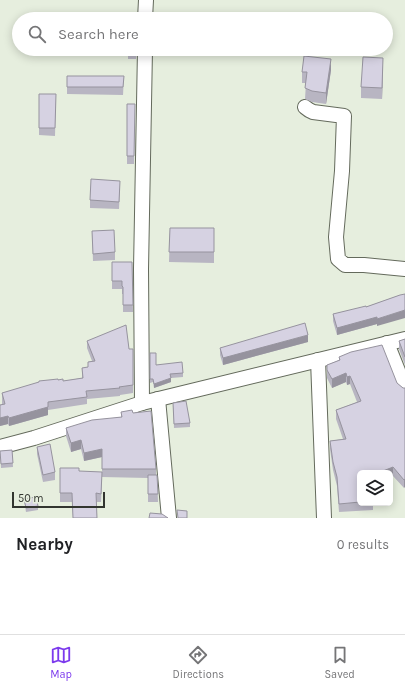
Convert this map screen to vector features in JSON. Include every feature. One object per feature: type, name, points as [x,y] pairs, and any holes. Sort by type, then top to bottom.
[{"type":"street","points":[[145,12],[146,0]]},
{"type":"street","points":[[142,403],[141,269],[145,56]]},
{"type":"street","points":[[305,107],[313,112],[344,116],[342,170],[336,237],[338,259],[345,265],[364,265],[405,269]]},
{"type":"street","points":[[0,446],[34,438],[142,403],[405,339]]},
{"type":"street","points":[[387,343],[405,388]]},
{"type":"street","points":[[318,360],[324,518]]},
{"type":"street","points":[[158,399],[169,518]]},
{"type":"building","points":[[304,56],[331,59],[326,93],[312,91],[305,88],[307,72],[302,72]]},
{"type":"building","points":[[363,57],[383,58],[382,88],[361,87]]},
{"type":"building","points":[[67,76],[124,76],[123,87],[67,87]]},
{"type":"building","points":[[39,94],[56,94],[55,128],[39,128]]},
{"type":"building","points":[[127,104],[135,104],[134,156],[127,156]]},
{"type":"building","points":[[91,179],[120,181],[119,202],[90,200]]},
{"type":"building","points":[[170,228],[214,228],[214,252],[169,252]]},
{"type":"building","points":[[114,230],[115,252],[93,254],[92,231]]},
{"type":"building","points":[[112,262],[132,262],[133,305],[123,305],[122,281],[112,281]]},
{"type":"building","points":[[405,294],[405,310],[377,319],[377,317],[337,328],[333,314],[366,307]]},
{"type":"building","points":[[305,323],[308,335],[223,358],[220,348]]},
{"type":"building","points":[[126,325],[129,349],[133,349],[133,385],[119,387],[120,388],[86,391],[87,397],[48,402],[48,407],[9,418],[8,416],[0,418],[0,405],[5,404],[2,393],[39,381],[63,379],[63,381],[83,378],[82,368],[88,367],[88,362],[95,361],[87,341]]},
{"type":"building","points":[[405,339],[405,357],[399,341]]},
{"type":"building","points":[[382,345],[397,383],[405,388],[405,479],[404,480],[393,467],[386,470],[357,470],[357,502],[339,504],[337,477],[330,441],[346,439],[336,410],[361,401],[350,376],[347,377],[346,373],[332,379],[327,370],[327,365],[340,360],[339,357],[351,352]]},
{"type":"building","points":[[150,353],[156,353],[156,365],[182,362],[183,373],[170,374],[171,378],[154,384],[153,379],[150,379]]},
{"type":"building","points":[[186,401],[190,423],[174,424],[173,403]]},
{"type":"building","points":[[132,410],[133,413],[151,411],[156,469],[102,469],[102,449],[84,453],[81,440],[71,443],[66,428],[92,420],[122,417],[121,412]]},
{"type":"building","points":[[50,444],[55,472],[43,475],[37,447]]},
{"type":"building","points":[[12,450],[13,463],[1,464],[0,451]]},
{"type":"building","points":[[60,468],[79,468],[79,471],[102,472],[101,494],[96,493],[97,518],[73,518],[72,493],[60,493]]},
{"type":"building","points":[[148,475],[157,475],[158,494],[148,494]]},
{"type":"building","points":[[36,497],[38,506],[26,508],[24,499]]},
{"type":"building","points":[[177,510],[187,511],[187,518],[178,518]]},
{"type":"building","points":[[150,513],[162,514],[168,518],[149,518]]}]
